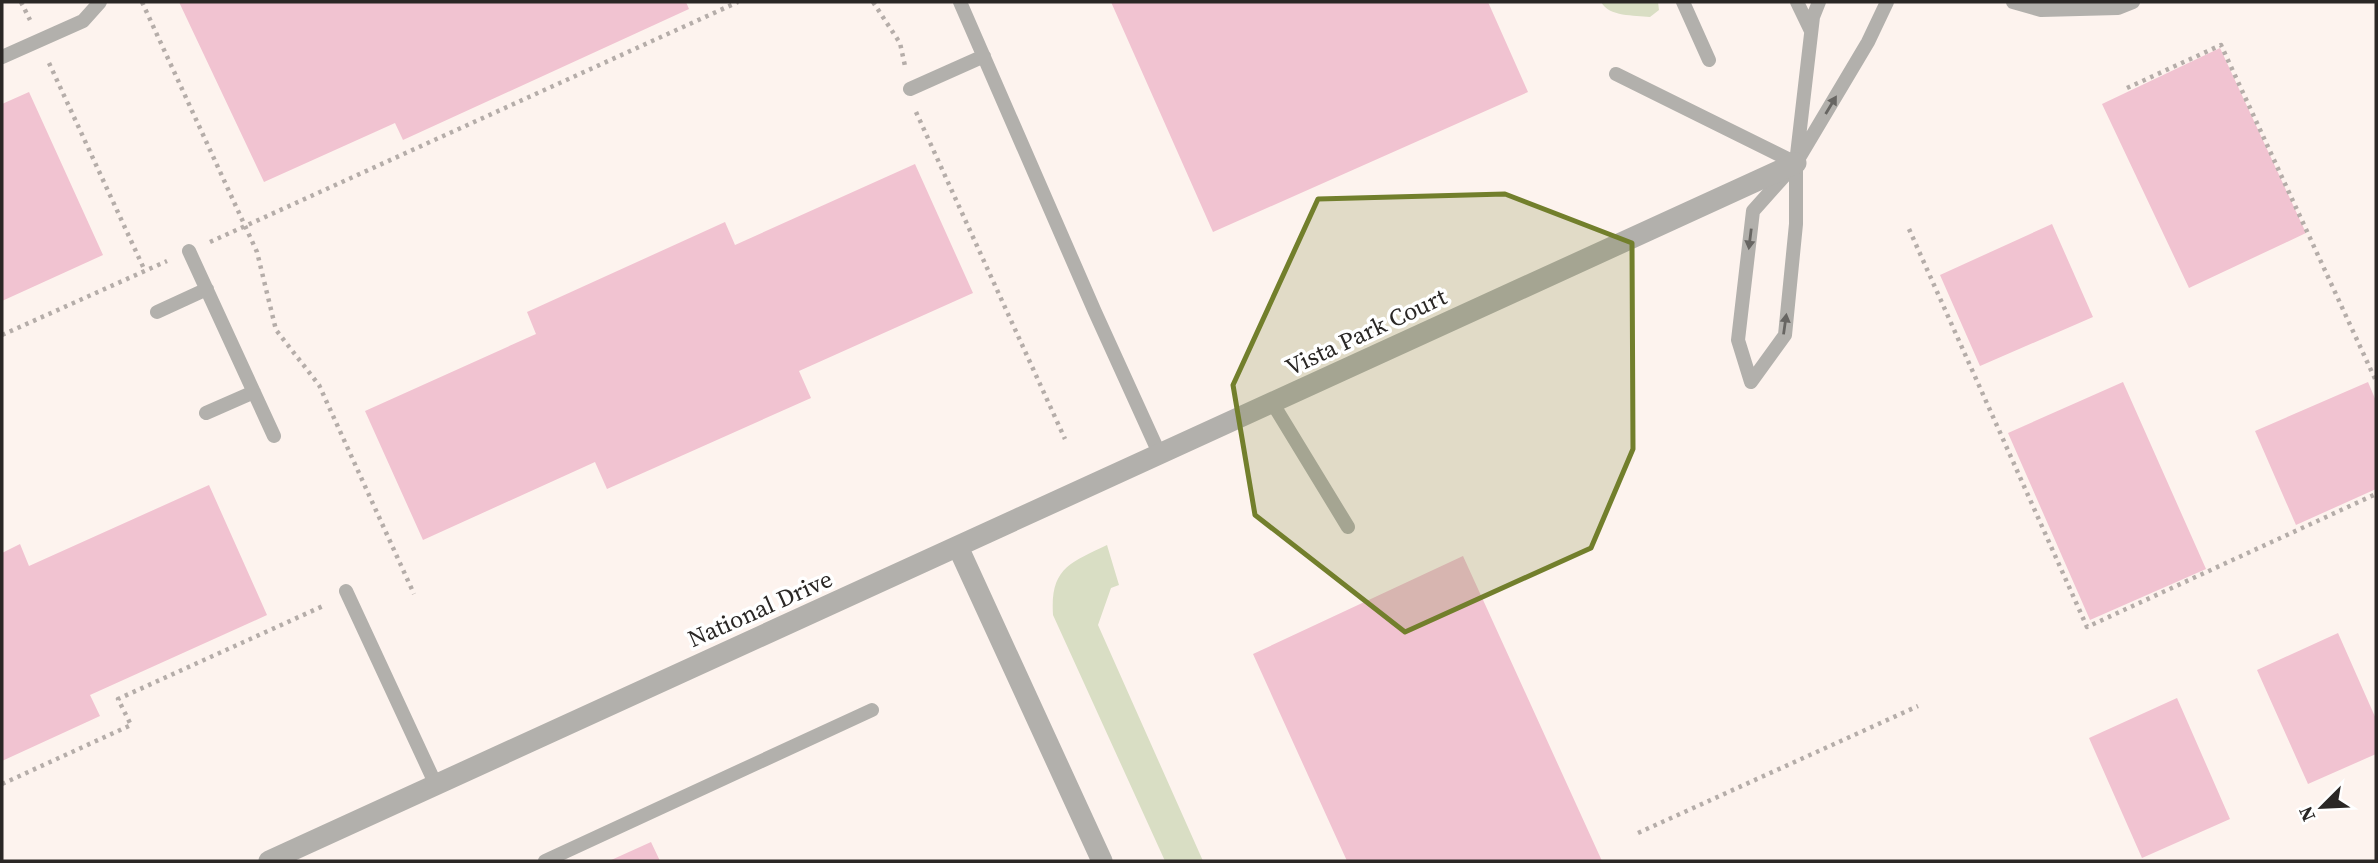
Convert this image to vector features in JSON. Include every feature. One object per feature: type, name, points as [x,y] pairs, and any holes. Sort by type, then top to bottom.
[{"type":"street","name":"Vista Park Court","points":[[958,547],[1796,163]]},
{"type":"street","name":"National Drive","points":[[269,861],[958,547]]},
{"type":"street","points":[[958,547],[1102,861]]},
{"type":"lane","points":[[2,57],[83,21],[100,2]]},
{"type":"lane","points":[[960,2],[1160,455]]},
{"type":"lane","points":[[1683,2],[1709,60]]},
{"type":"lane","points":[[1797,2],[1811,33]]},
{"type":"lane","points":[[1819,2],[1813,17],[1796,163],[1796,224],[1784,335],[1751,382],[1738,340],[1753,211],[1796,163],[1868,42],[1886,2]]},
{"type":"lane","points":[[2013,2],[2039,6],[2118,8],[2133,2]]},
{"type":"lane","points":[[911,89],[984,55]]},
{"type":"lane","points":[[1616,74],[1796,163]]},
{"type":"lane","points":[[190,251],[274,436]]},
{"type":"lane","points":[[157,312],[207,289]]},
{"type":"lane","points":[[206,413],[254,392]]},
{"type":"lane","points":[[1273,404],[1348,527]]},
{"type":"lane","points":[[346,592],[436,785]]},
{"type":"lane","points":[[545,861],[872,710]]},
{"type":"path","points":[[21,2],[145,271]]},
{"type":"path","points":[[142,2],[257,252],[276,330],[319,385],[414,594]]},
{"type":"path","points":[[2,335],[738,2]]},
{"type":"path","points":[[873,2],[900,43],[915,111],[1065,439]]},
{"type":"path","points":[[2127,88],[2221,45],[2376,381]]},
{"type":"path","points":[[1909,229],[2087,627],[2376,494]]},
{"type":"path","points":[[2,785],[131,725],[118,699],[323,606]]},
{"type":"path","points":[[1638,833],[1918,706]]},
{"type":"highlighted area","points":[[1505,194],[1632,243],[1633,449],[1591,548],[1405,632],[1255,515],[1233,385],[1318,199]]},
{"type":"green space","points":[[1601,2],[1658,2],[1659,10],[1650,17],[1622,14],[1610,10]]},
{"type":"green space","points":[[1107,545],[1119,585],[1111,588],[1098,625],[1203,861],[1165,861],[1053,615],[1055,587],[1065,569]]},
{"type":"building","points":[[179,2],[686,2],[689,9],[403,140],[395,123],[264,182]]},
{"type":"building","points":[[1111,2],[1488,2],[1528,92],[1213,232]]},
{"type":"building","points":[[2220,48],[2306,233],[2189,288],[2102,104]]},
{"type":"building","points":[[29,92],[103,255],[2,301],[2,104]]},
{"type":"building","points":[[915,164],[973,293],[799,371],[811,398],[607,489],[595,462],[423,540],[365,411],[536,334],[527,312],[725,222],[735,245]]},
{"type":"building","points":[[2052,224],[2093,317],[1980,366],[1940,275]]},
{"type":"building","points":[[2123,382],[2206,569],[2090,620],[2008,433]]},
{"type":"building","points":[[2368,382],[2376,401],[2376,489],[2296,525],[2255,431]]},
{"type":"building","points":[[209,485],[267,615],[90,695],[100,716],[2,761],[2,553],[20,544],[29,566]]},
{"type":"building","points":[[1463,556],[1602,861],[1347,861],[1253,654]]},
{"type":"building","points":[[2338,633],[2376,719],[2376,754],[2308,784],[2257,670]]},
{"type":"building","points":[[2177,698],[2230,819],[2142,858],[2089,738]]},
{"type":"building","points":[[651,842],[660,861],[609,861]]}]
